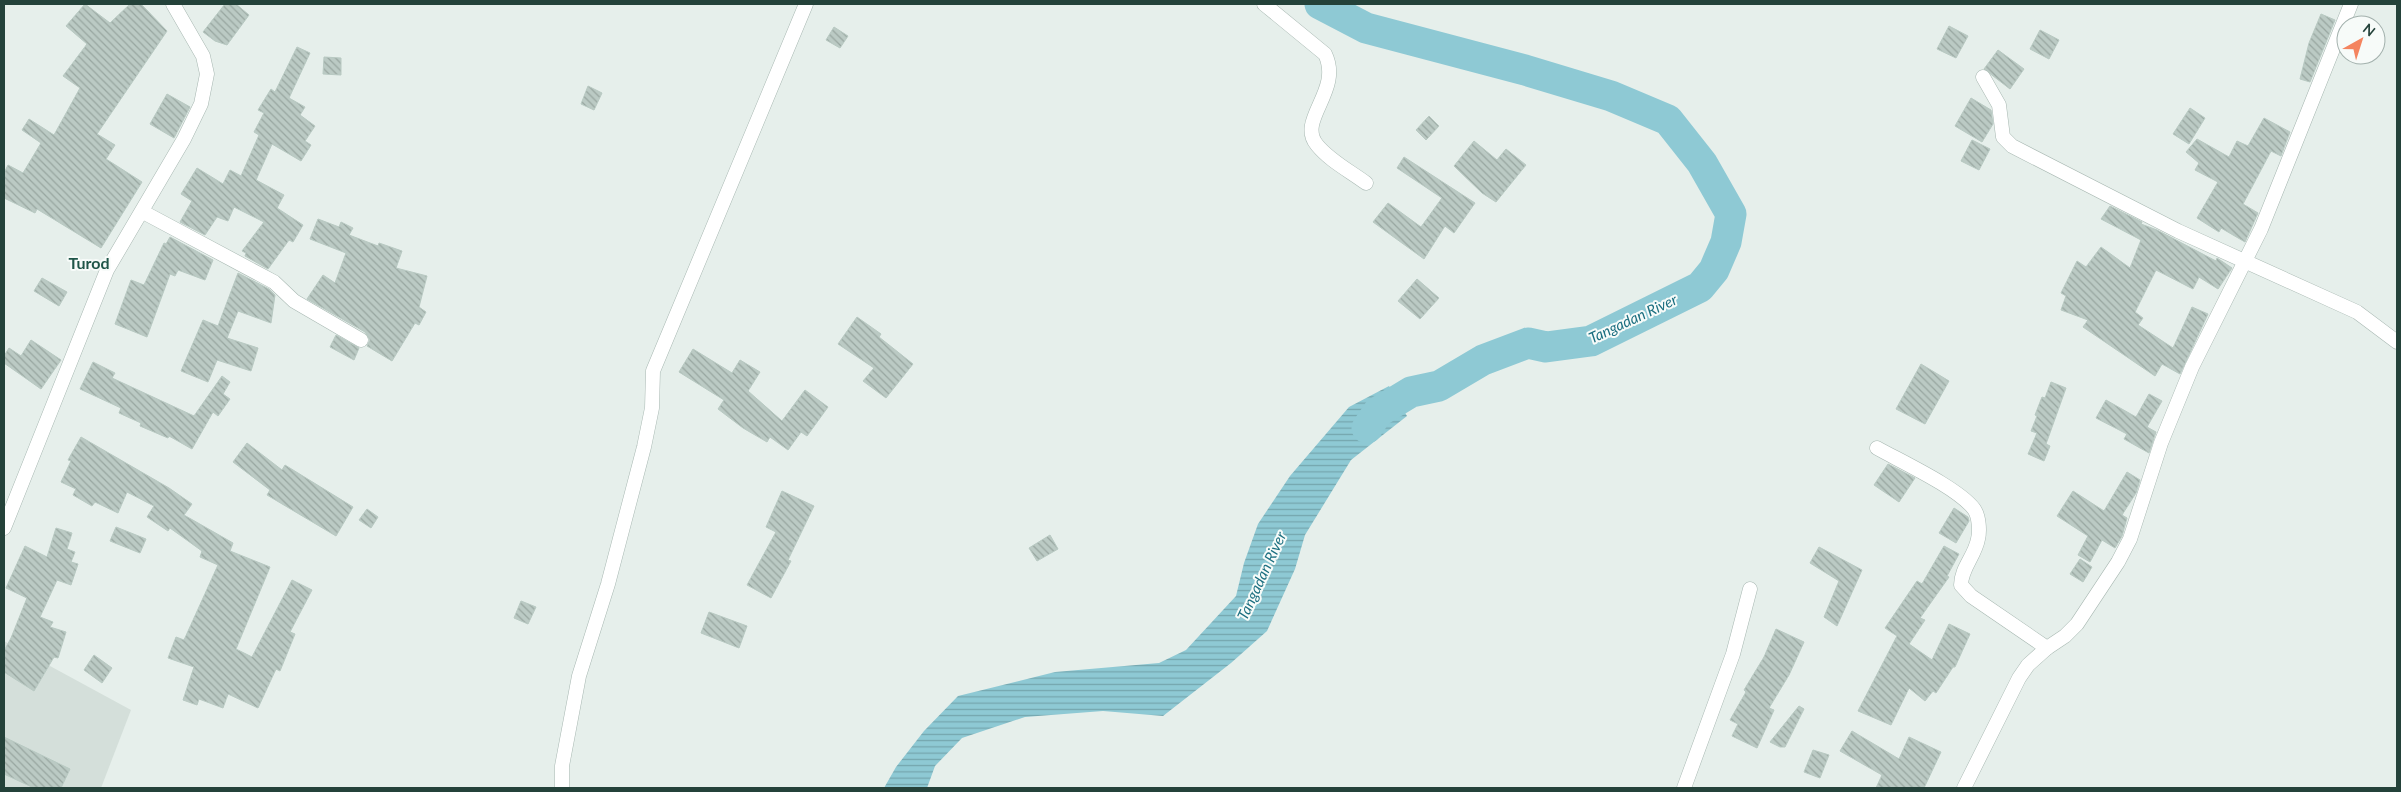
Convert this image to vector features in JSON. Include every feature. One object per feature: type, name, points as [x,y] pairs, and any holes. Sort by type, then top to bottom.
[{"type":"street","points":[[4,528],[107,270],[184,140],[201,104],[207,74],[203,56],[173,4]]},
{"type":"street","points":[[562,788],[562,766],[579,676],[608,584],[644,447],[652,408],[653,371],[806,4]]},
{"type":"street","points":[[1264,4],[1325,54],[1330,65],[1330,75],[1313,119],[1312,135],[1316,144],[1327,155],[1366,182]]},
{"type":"street","points":[[1964,788],[2019,678],[2028,665],[2047,648],[2065,636],[2077,624],[2118,562],[2130,538],[2161,443],[2192,367],[2280,184],[2352,4]]},
{"type":"street","points":[[1983,78],[1999,105],[2003,137],[2012,146],[2178,231],[2357,312],[2397,342]]},
{"type":"street","points":[[143,212],[274,282],[294,302],[361,340]]},
{"type":"street","points":[[1877,448],[1958,494],[1975,510],[1978,516],[1979,537],[1963,572],[1961,585],[1971,596],[2047,648]]},
{"type":"street","points":[[1684,788],[1733,654],[1750,589]]},
{"type":"shaded area","points":[[4,641],[131,710],[101,788],[4,788]]},
{"type":"water","points":[[1389,386],[1407,416],[1351,460],[1305,535],[1295,569],[1267,631],[1231,663],[1163,716],[1103,711],[1025,717],[962,738],[935,766],[927,788],[884,788],[896,767],[924,731],[958,696],[1055,672],[1159,663],[1186,650],[1236,596],[1244,563],[1258,524],[1290,476],[1349,407]]},
{"type":"building","points":[[85,4],[110,23],[130,4],[141,4],[167,31],[97,134],[115,145],[106,159],[142,182],[101,248],[37,209],[35,213],[4,198],[4,173],[8,165],[23,173],[41,143],[22,130],[29,119],[54,135],[80,88],[63,76],[87,44],[66,26]]},
{"type":"building","points":[[225,4],[236,4],[249,15],[227,45],[215,41],[203,32]]},
{"type":"building","points":[[2321,14],[2335,20],[2310,82],[2300,79],[2309,43]]},
{"type":"building","points":[[1949,26],[1968,36],[1956,58],[1937,49]]},
{"type":"building","points":[[834,27],[848,36],[840,48],[826,40]]},
{"type":"building","points":[[2040,30],[2059,40],[2049,59],[2030,49]]},
{"type":"building","points":[[297,47],[310,53],[289,98],[305,107],[300,115],[315,126],[305,141],[311,145],[301,161],[272,144],[256,180],[284,195],[277,208],[303,225],[293,242],[289,240],[268,269],[245,256],[246,253],[242,251],[264,222],[234,207],[228,221],[217,217],[205,235],[180,222],[192,201],[181,194],[197,168],[223,184],[230,170],[241,176],[259,135],[254,132],[264,113],[258,110],[271,89],[275,92]]},
{"type":"building","points":[[1998,50],[2024,69],[2010,89],[1984,69]]},
{"type":"building","points":[[324,57],[341,58],[341,75],[323,74]]},
{"type":"building","points":[[588,86],[602,93],[594,110],[581,104]]},
{"type":"building","points":[[167,94],[190,107],[174,138],[150,124]]},
{"type":"building","points":[[1971,98],[1991,110],[1993,124],[1982,142],[1955,126]]},
{"type":"building","points":[[2190,108],[2205,118],[2189,144],[2173,134]]},
{"type":"building","points":[[1429,116],[1439,126],[1426,140],[1416,130]]},
{"type":"building","points":[[2264,118],[2290,132],[2281,156],[2271,151],[2243,204],[2258,213],[2245,242],[2221,228],[2219,232],[2197,218],[2218,182],[2195,170],[2199,163],[2186,152],[2197,139],[2229,157],[2237,141],[2248,146]]},
{"type":"building","points":[[1972,140],[1990,149],[1979,170],[1961,161]]},
{"type":"building","points":[[1474,141],[1497,160],[1506,149],[1526,165],[1496,202],[1482,193],[1454,166]]},
{"type":"building","points":[[1404,157],[1475,203],[1454,233],[1445,226],[1424,259],[1373,222],[1388,203],[1421,227],[1442,198],[1397,168]]},
{"type":"building","points":[[2110,206],[2142,222],[2141,224],[2157,230],[2216,261],[2217,258],[2232,268],[2218,289],[2199,277],[2193,289],[2156,270],[2135,312],[2143,318],[2138,325],[2173,348],[2192,307],[2208,314],[2180,374],[2162,364],[2155,376],[2083,327],[2088,320],[2061,310],[2066,296],[2061,293],[2077,261],[2086,267],[2101,247],[2130,268],[2141,240],[2101,219]]},
{"type":"building","points":[[318,219],[339,227],[341,222],[353,228],[349,235],[378,246],[379,243],[402,251],[396,268],[427,276],[419,307],[426,312],[419,325],[415,323],[392,361],[367,346],[370,340],[365,332],[307,299],[323,275],[335,283],[346,253],[310,239]]},
{"type":"building","points":[[170,237],[213,260],[205,280],[178,270],[175,276],[170,274],[147,337],[115,324],[131,280],[144,285],[164,243],[166,244]]},
{"type":"building","points":[[238,273],[269,289],[275,295],[271,323],[238,311],[227,338],[258,348],[251,371],[217,360],[208,382],[181,371],[203,320],[218,326]]},
{"type":"building","points":[[42,278],[67,292],[59,306],[34,291]]},
{"type":"building","points":[[1417,279],[1439,298],[1420,319],[1398,301]]},
{"type":"building","points":[[857,317],[881,334],[879,337],[913,364],[886,398],[863,381],[874,368],[838,344]]},
{"type":"building","points":[[336,335],[359,348],[354,360],[330,347]]},
{"type":"building","points":[[31,340],[61,360],[41,389],[4,363],[4,356],[9,348],[21,356]]},
{"type":"building","points":[[693,349],[732,373],[740,360],[760,372],[748,391],[782,421],[805,390],[828,407],[807,436],[801,432],[788,450],[770,437],[767,442],[743,428],[718,409],[724,400],[679,372]]},
{"type":"building","points":[[93,362],[115,373],[112,378],[194,416],[222,376],[230,382],[223,394],[230,399],[218,416],[213,412],[192,449],[169,436],[168,438],[140,426],[141,423],[119,413],[121,408],[80,389]]},
{"type":"building","points":[[1921,364],[1949,381],[1925,424],[1896,409]]},
{"type":"building","points":[[2051,382],[2066,388],[2046,444],[2050,446],[2044,461],[2028,454],[2037,433],[2031,431],[2037,416],[2035,415],[2042,397],[2045,398]]},
{"type":"building","points":[[2149,394],[2162,401],[2147,427],[2156,432],[2149,453],[2124,439],[2127,434],[2096,418],[2106,400],[2136,417]]},
{"type":"building","points":[[81,437],[169,488],[192,504],[184,515],[233,543],[230,551],[270,567],[236,649],[252,657],[292,580],[312,590],[290,632],[295,634],[280,671],[276,669],[258,708],[228,694],[223,708],[199,699],[197,705],[183,700],[194,667],[168,658],[176,637],[184,640],[218,565],[200,557],[202,551],[170,528],[168,531],[147,517],[154,506],[127,492],[118,513],[95,502],[92,506],[73,495],[76,489],[61,482],[71,461],[68,460]]},
{"type":"building","points":[[247,443],[282,470],[285,465],[353,507],[336,536],[267,495],[270,490],[233,462]]},
{"type":"building","points":[[1888,464],[1915,478],[1899,502],[1874,485]]},
{"type":"building","points":[[2127,472],[2140,480],[2136,493],[2122,515],[2127,518],[2122,536],[2115,548],[2102,540],[2090,562],[2078,555],[2088,536],[2057,516],[2073,491],[2104,511]]},
{"type":"building","points":[[782,491],[814,506],[788,560],[791,561],[771,598],[747,585],[776,532],[766,527]]},
{"type":"building","points":[[1954,508],[1968,517],[1969,521],[1956,543],[1939,533]]},
{"type":"building","points":[[367,509],[378,517],[371,528],[359,520]]},
{"type":"building","points":[[116,527],[146,539],[140,553],[110,541]]},
{"type":"building","points":[[56,528],[72,533],[67,549],[75,552],[71,562],[78,564],[71,585],[57,580],[40,617],[53,622],[50,627],[66,632],[58,658],[54,657],[34,691],[4,672],[4,651],[27,598],[6,588],[25,546],[47,557]]},
{"type":"building","points":[[1050,535],[1058,549],[1037,561],[1029,548]]},
{"type":"building","points":[[1944,546],[1959,554],[1947,576],[1949,577],[1920,618],[1925,620],[1909,644],[1932,660],[1949,624],[1970,634],[1955,667],[1953,667],[1936,693],[1933,691],[1925,701],[1909,688],[1891,725],[1858,711],[1897,636],[1885,628],[1917,581],[1922,584]]},
{"type":"building","points":[[1819,547],[1862,570],[1837,626],[1824,617],[1839,581],[1810,563]]},
{"type":"building","points":[[2080,559],[2092,567],[2083,582],[2070,574]]},
{"type":"building","points":[[521,601],[536,607],[528,624],[514,618]]},
{"type":"building","points":[[709,612],[747,626],[739,648],[701,633]]},
{"type":"building","points":[[1776,629],[1804,642],[1789,675],[1769,708],[1774,710],[1757,748],[1732,736],[1738,724],[1730,720],[1746,692],[1744,690],[1764,657]]},
{"type":"building","points":[[94,655],[112,668],[102,683],[84,670]]},
{"type":"building","points":[[1799,706],[1804,709],[1785,747],[1780,747],[1770,742]]},
{"type":"building","points":[[1852,731],[1899,759],[1909,737],[1941,752],[1924,788],[1876,788],[1882,775],[1840,751]]},
{"type":"building","points":[[4,737],[70,769],[61,788],[34,788],[4,774]]},
{"type":"building","points":[[1813,750],[1829,755],[1820,778],[1804,772]]},
{"type":"waterway","name":"Tangadan River","points":[[1320,4],[1366,28],[1525,70],[1611,96],[1668,120],[1702,163],[1731,214],[1726,242],[1714,270],[1700,287],[1591,341],[1546,347],[1528,343],[1483,360],[1439,386],[1411,392],[1378,412],[1367,428]]},
{"type":"district","name":"Turod","points":[[89,263]]}]
